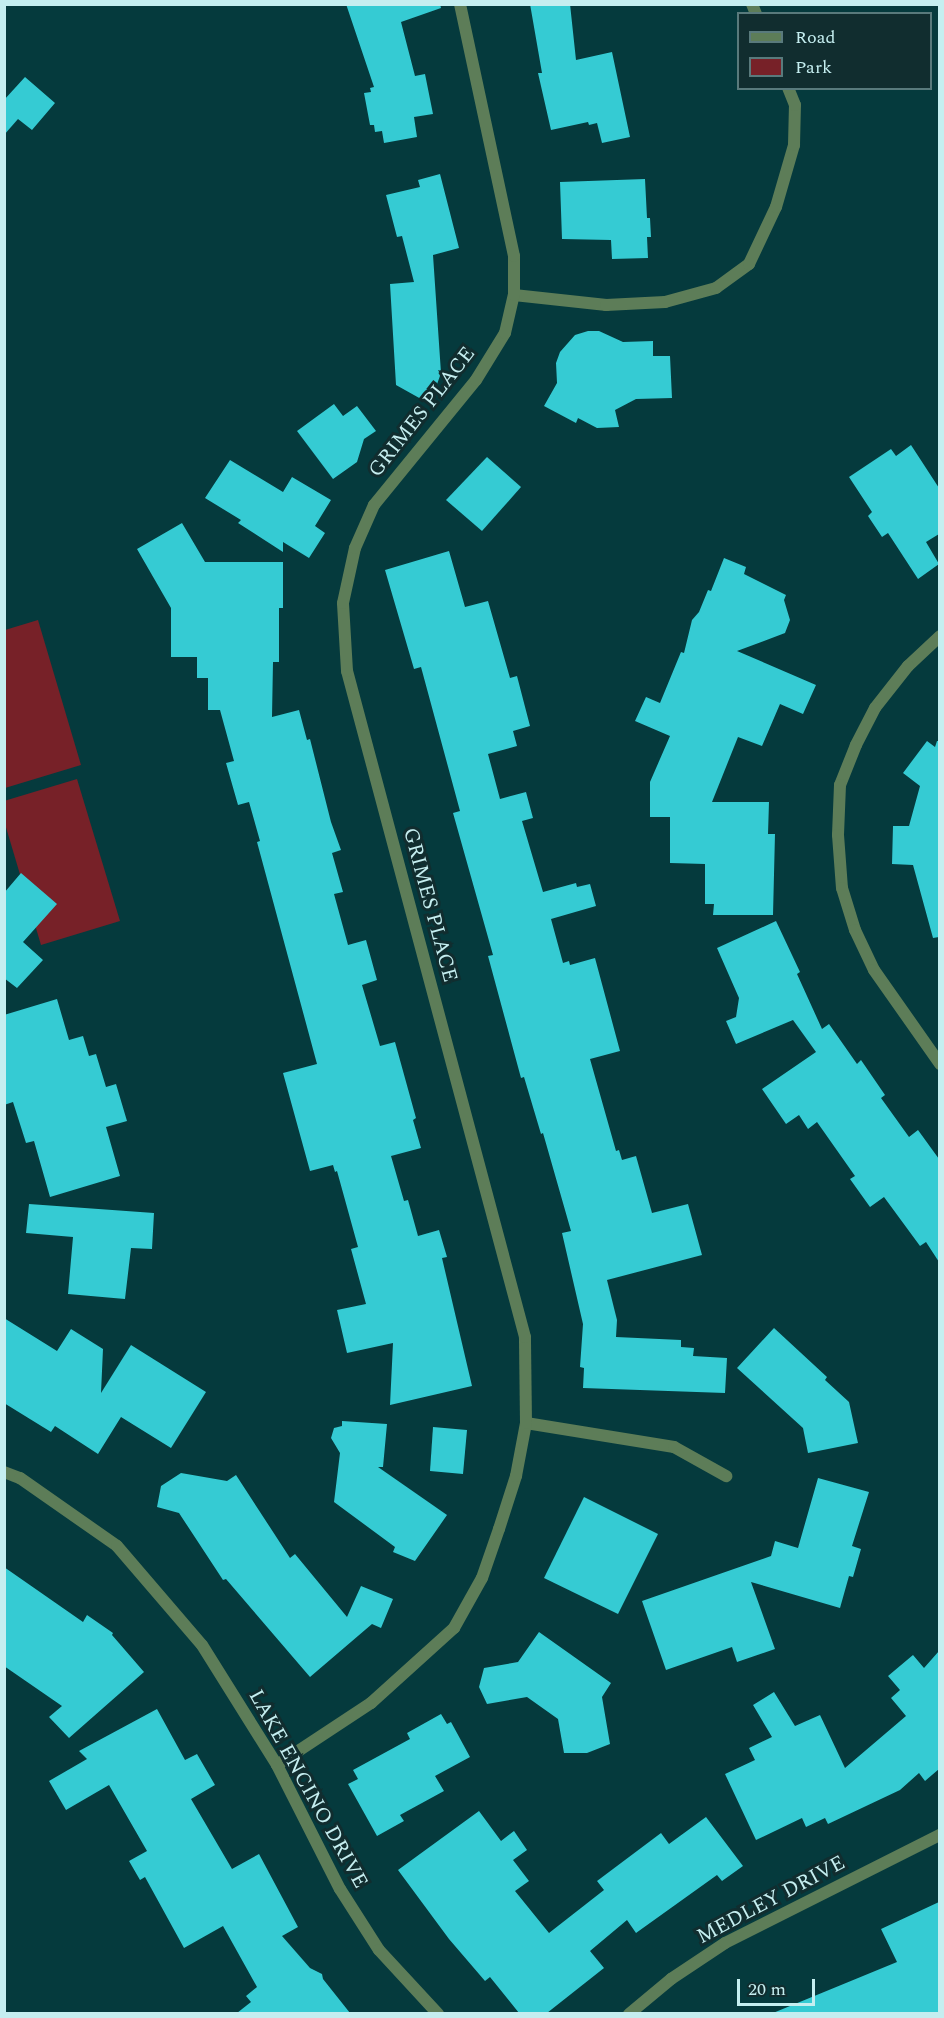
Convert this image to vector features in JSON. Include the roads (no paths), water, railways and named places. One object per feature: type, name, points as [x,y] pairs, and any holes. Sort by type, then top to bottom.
[{"type":"street","name":"GRIMES PLACE","points":[[277,1765],[371,1703],[454,1628],[482,1578],[516,1476],[526,1423],[525,1336],[347,671],[343,603],[355,548],[375,505],[476,380],[505,333],[514,295],[514,256],[460,4]]},
{"type":"street","points":[[514,295],[606,305],[666,302],[716,288],[749,264],[776,207],[794,145],[795,105],[789,90]]},
{"type":"street","points":[[939,636],[908,666],[875,708],[856,745],[840,785],[838,835],[842,888],[855,930],[874,970],[939,1064]]},
{"type":"street","points":[[526,1423],[674,1447],[726,1476]]},
{"type":"street","name":"LAKE ENCINO DRIVE","points":[[4,1472],[20,1478],[117,1546],[202,1645],[277,1765],[340,1889],[380,1950],[438,2013]]},
{"type":"street","name":"MEDLEY DRIVE","points":[[629,2013],[671,1979],[725,1943],[939,1835]]}]
